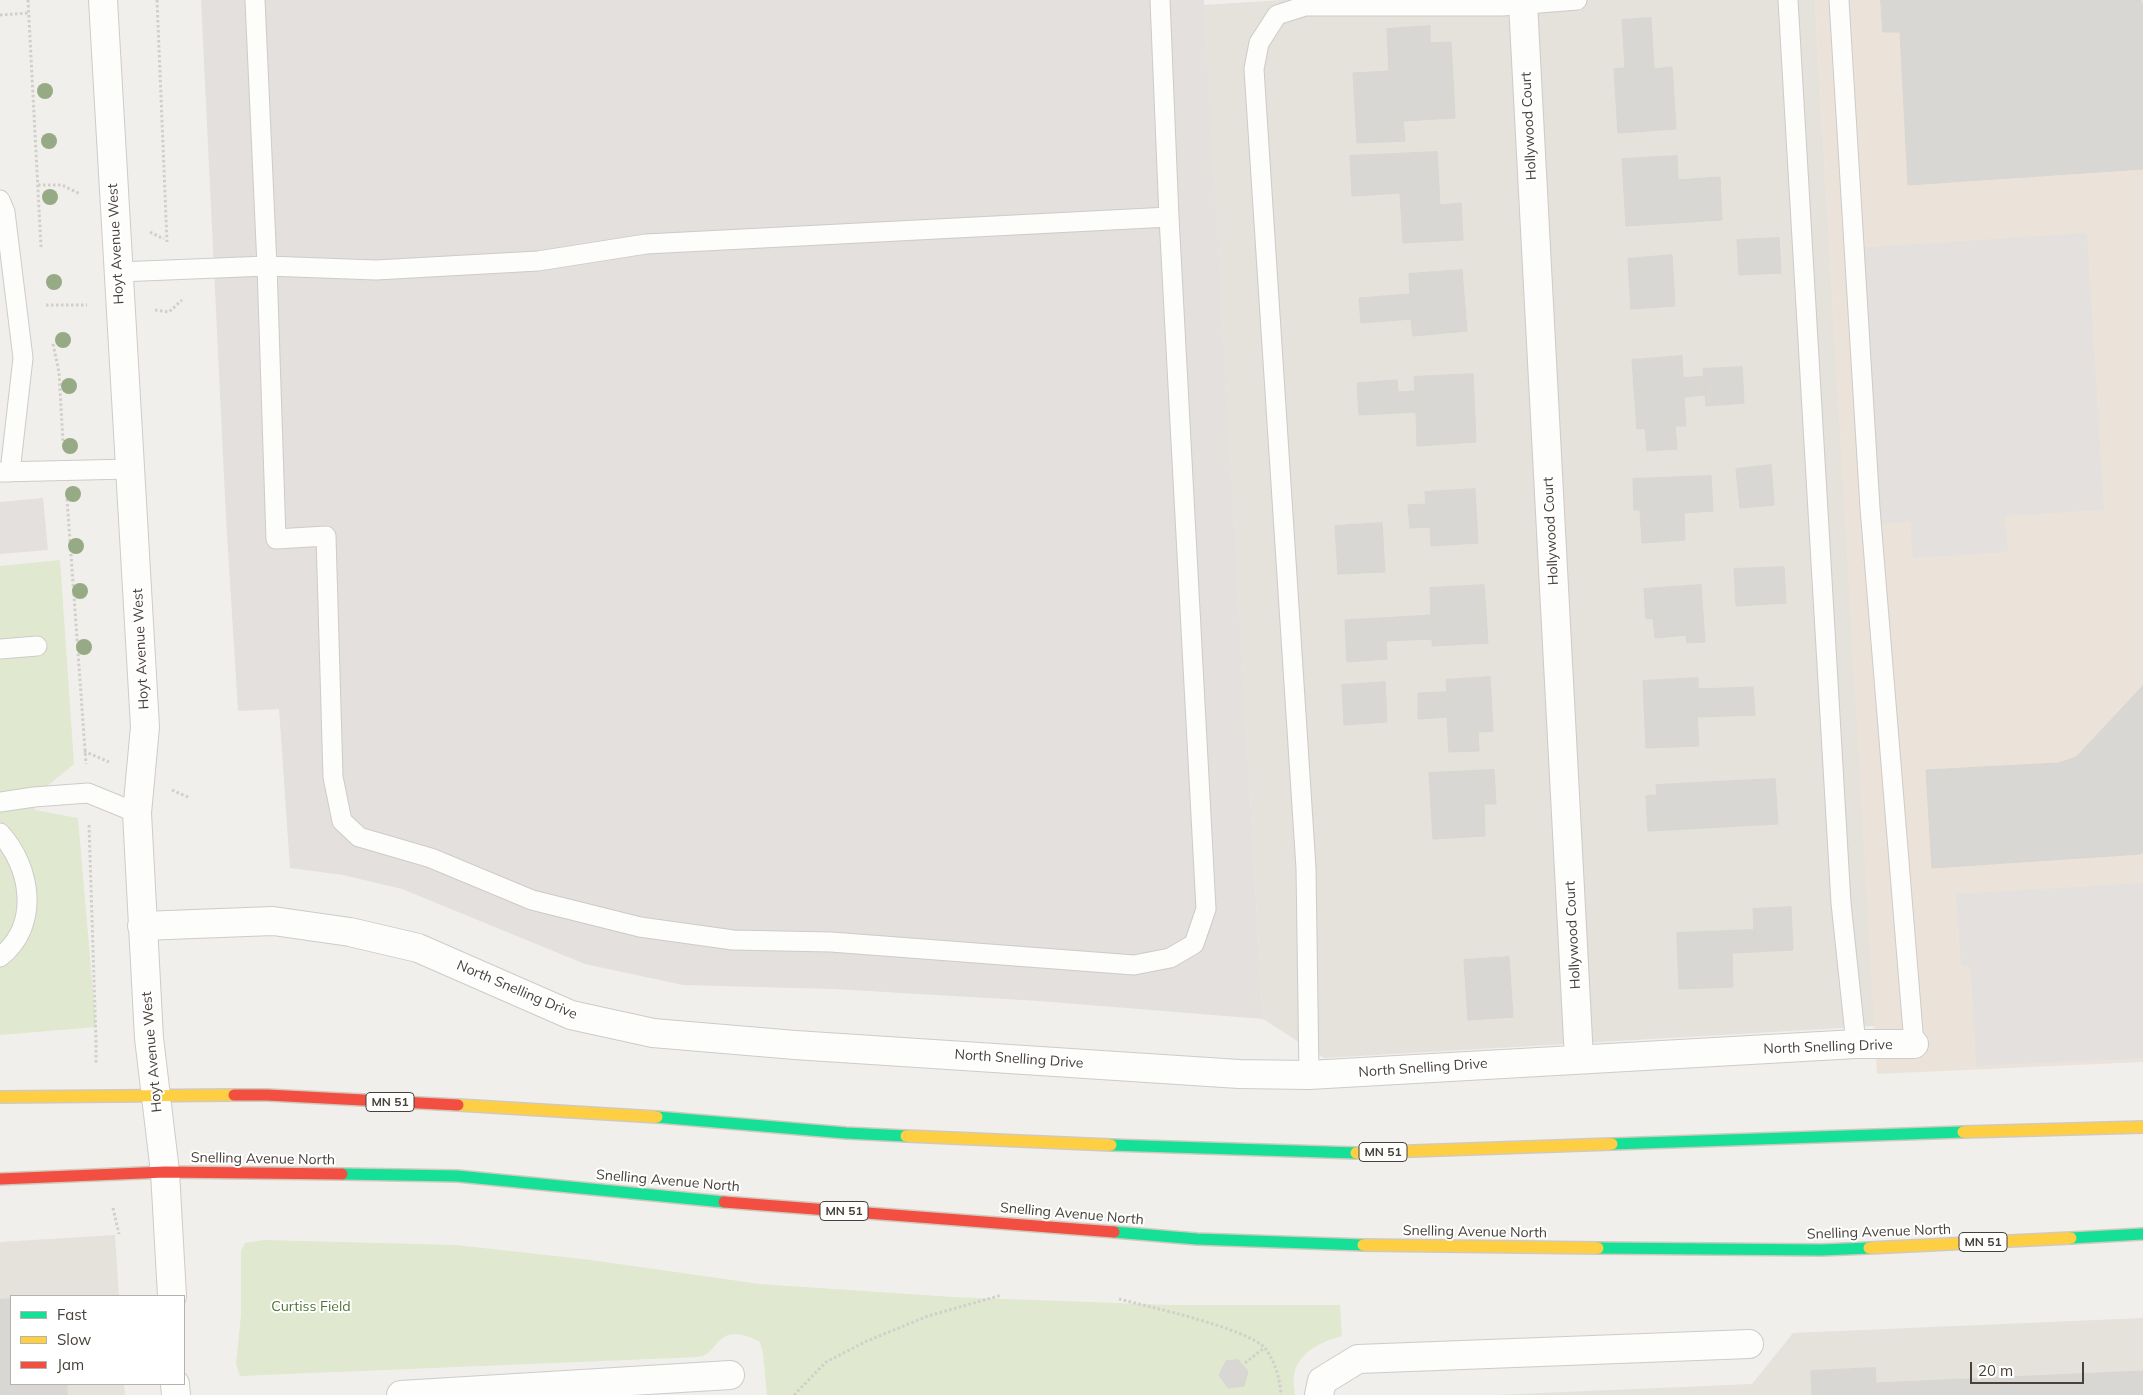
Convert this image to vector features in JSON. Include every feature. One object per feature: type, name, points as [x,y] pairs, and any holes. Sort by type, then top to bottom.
[{"type":"main road","name":"MN 51","points":[[0,1097],[267,1095],[650,1116],[846,1133],[1189,1149],[1355,1153],[1809,1136],[2143,1127]]},
{"type":"main road","name":"Snelling Avenue North","points":[[0,1179],[165,1172],[457,1176],[652,1196],[1187,1238],[1361,1245],[1822,1250],[2143,1234]]},
{"type":"street","name":"Hoyt Avenue West","points":[[103,0],[145,727],[137,813],[142,926],[149,1038],[165,1172],[172,1295]]},
{"type":"street","name":"Hollywood Court","points":[[1523,3],[1580,1059]]},
{"type":"street","name":"North Snelling Drive","points":[[142,926],[273,921],[350,932],[418,948],[571,1015],[654,1033],[795,1045],[1210,1072],[1309,1076],[1856,1044],[1914,1044]]},
{"type":"street","points":[[1321,1388],[1358,1359],[1749,1344]]},
{"type":"street","points":[[401,1395],[730,1375]]},
{"type":"lane","points":[[255,0],[267,266],[276,539],[326,536],[333,776],[342,821],[359,837],[431,858],[532,900],[640,927],[733,940],[831,942],[1134,964],[1170,958],[1194,944],[1206,908],[1160,0]]},
{"type":"lane","points":[[1309,1076],[1306,868],[1254,69],[1257,51],[1259,43],[1277,15],[1305,6],[1502,6],[1577,0]]},
{"type":"lane","points":[[1788,0],[1842,903],[1856,1044]]},
{"type":"lane","points":[[1839,0],[1870,508],[1914,1044]]},
{"type":"lane","points":[[0,200],[5,212],[23,358],[5,472],[65,472],[130,468]]},
{"type":"lane","points":[[118,272],[267,266],[376,270],[538,261],[646,244],[1170,217]]},
{"type":"lane","points":[[0,650],[37,646]]},
{"type":"lane","points":[[0,802],[34,797],[88,793],[137,813]]},
{"type":"lane","points":[[0,833],[21,864],[28,894],[27,915],[20,934],[0,957]]},
{"type":"path","points":[[28,0],[42,250]]},
{"type":"path","points":[[156,0],[168,242],[172,270],[169,312]]},
{"type":"path","points":[[0,15],[29,12]]},
{"type":"path","points":[[44,297],[48,315]]},
{"type":"path","points":[[53,343],[59,372],[88,793],[96,1041],[94,1097]]},
{"type":"path","points":[[107,1174],[119,1234]]},
{"type":"path","points":[[794,1395],[826,1362],[867,1341],[928,1316],[1002,1295]]},
{"type":"path","points":[[1119,1299],[1248,1337],[1264,1348],[1275,1364],[1281,1395]]},
{"type":"path","points":[[1245,1363],[1264,1348]]},
{"type":"shaded area","points":[[201,0],[1204,0],[1263,1019],[1039,1001],[833,989],[683,985],[585,964],[402,889],[343,875],[290,868],[279,709],[238,711],[226,518]]},
{"type":"shaded area","points":[[1282,0],[1815,0],[1875,1026],[1324,1058],[1263,1019],[1204,5]]},
{"type":"shaded area","points":[[1815,0],[2143,0],[2143,1062],[1877,1074]]},
{"type":"shaded area","points":[[2087,233],[2104,510],[2005,516],[2008,552],[1913,558],[1910,522],[1872,524],[1854,248]]},
{"type":"shaded area","points":[[43,498],[48,550],[0,554],[0,502]]},
{"type":"shaded area","points":[[2143,883],[2143,1058],[1976,1066],[1971,972],[1968,966],[1961,965],[1956,894]]},
{"type":"shaded area","points":[[115,1235],[119,1295],[10,1295],[10,1385],[124,1385],[125,1395],[0,1395],[0,1242]]},
{"type":"shaded area","points":[[2143,1318],[2143,1395],[1495,1395],[1752,1384],[1793,1333]]},
{"type":"green space","points":[[60,560],[74,764],[34,797],[35,810],[78,818],[96,1027],[0,1035],[0,566]]},
{"type":"green space","name":"Curtiss Field","points":[[264,1240],[456,1245],[591,1260],[760,1284],[953,1297],[1171,1305],[1340,1305],[1342,1336],[1319,1344],[1300,1360],[1294,1375],[1295,1395],[767,1395],[763,1353],[760,1342],[739,1334],[723,1337],[708,1353],[698,1357],[240,1376],[236,1364],[241,1315],[241,1251],[245,1243]]},
{"type":"building","points":[[1881,0],[2141,0],[2141,4],[2143,3],[2143,169],[1908,185],[1900,32],[1883,32]]},
{"type":"building","points":[[1651,18],[1654,69],[1672,67],[1676,129],[1618,133],[1614,69],[1625,68],[1622,20]]},
{"type":"building","points":[[1430,26],[1430,43],[1451,42],[1455,118],[1403,121],[1405,141],[1357,143],[1353,73],[1389,71],[1387,29]]},
{"type":"building","points":[[1437,152],[1440,205],[1461,203],[1463,240],[1403,243],[1400,193],[1352,196],[1350,156]]},
{"type":"building","points":[[1677,156],[1678,180],[1720,177],[1722,220],[1626,226],[1622,159]]},
{"type":"building","points":[[1779,238],[1781,273],[1739,275],[1737,240]]},
{"type":"building","points":[[1672,255],[1675,306],[1631,309],[1628,259]]},
{"type":"building","points":[[1462,270],[1467,331],[1413,336],[1411,319],[1361,323],[1359,298],[1410,294],[1409,274]]},
{"type":"building","points":[[1682,356],[1683,378],[1704,376],[1705,395],[1684,397],[1686,426],[1675,426],[1677,449],[1647,451],[1645,428],[1637,429],[1632,360]]},
{"type":"building","points":[[1742,367],[1744,403],[1706,406],[1703,369]]},
{"type":"building","points":[[1473,374],[1476,442],[1417,446],[1416,412],[1359,415],[1357,383],[1397,380],[1398,392],[1415,391],[1414,377]]},
{"type":"building","points":[[1771,465],[1774,505],[1740,508],[1736,469]]},
{"type":"building","points":[[1711,476],[1713,511],[1684,513],[1685,540],[1642,543],[1640,510],[1634,510],[1633,479]]},
{"type":"building","points":[[1475,489],[1478,543],[1431,546],[1430,527],[1410,528],[1408,505],[1426,504],[1425,492]]},
{"type":"building","points":[[1382,523],[1385,572],[1338,574],[1335,526]]},
{"type":"building","points":[[1784,567],[1786,603],[1736,606],[1734,569]]},
{"type":"building","points":[[1484,585],[1488,643],[1432,646],[1432,639],[1386,641],[1387,659],[1347,662],[1345,620],[1431,615],[1430,588]]},
{"type":"building","points":[[1701,585],[1705,642],[1687,643],[1686,635],[1655,638],[1653,618],[1646,619],[1644,589]]},
{"type":"building","points":[[1490,677],[1493,731],[1478,732],[1479,751],[1449,752],[1447,717],[1418,719],[1418,693],[1447,692],[1446,680]]},
{"type":"building","points":[[1698,678],[1698,689],[1753,687],[1755,715],[1697,717],[1699,746],[1646,748],[1643,681]]},
{"type":"building","points":[[1385,682],[1387,722],[1344,725],[1342,685]]},
{"type":"building","points":[[2143,686],[2143,852],[2141,854],[1932,868],[1926,770],[2059,763],[2076,757]]},
{"type":"building","points":[[1494,770],[1496,804],[1484,804],[1485,836],[1433,839],[1429,773]]},
{"type":"building","points":[[1775,779],[1778,824],[1648,831],[1646,796],[1657,795],[1656,785]]},
{"type":"building","points":[[1791,907],[1793,950],[1755,952],[1753,909]]},
{"type":"building","points":[[1754,930],[1755,952],[1732,953],[1733,987],[1679,989],[1677,933]]},
{"type":"building","points":[[1509,957],[1513,1017],[1468,1020],[1464,960]]},
{"type":"building","points":[[10,1299],[10,1385],[67,1385],[67,1395],[0,1395],[0,1300]]},
{"type":"building","points":[[1238,1360],[1248,1371],[1244,1386],[1228,1388],[1219,1375],[1226,1361]]},
{"type":"building","points":[[1875,1368],[1876,1383],[2143,1371],[2143,1395],[1812,1395],[1811,1371]]},
{"type":"traffic: fast","points":[[657,1117],[846,1133],[906,1136]]},
{"type":"traffic: fast","points":[[1612,1144],[1963,1132]]},
{"type":"traffic: fast","points":[[1111,1145],[1356,1153]]},
{"type":"traffic: fast","points":[[342,1174],[457,1176],[724,1202]]},
{"type":"traffic: fast","points":[[1114,1232],[1197,1239],[1363,1245]]},
{"type":"traffic: fast","points":[[2071,1238],[2143,1234]]},
{"type":"traffic: fast","points":[[1598,1248],[1822,1250],[1869,1248]]},
{"type":"traffic: slow","points":[[0,1097],[234,1095]]},
{"type":"traffic: slow","points":[[458,1105],[657,1117]]},
{"type":"traffic: slow","points":[[1963,1132],[2143,1127]]},
{"type":"traffic: slow","points":[[906,1136],[1111,1145]]},
{"type":"traffic: slow","points":[[1356,1153],[1612,1144]]},
{"type":"traffic: slow","points":[[1869,1248],[2071,1238]]},
{"type":"traffic: slow","points":[[1363,1245],[1598,1248]]},
{"type":"traffic: jam","points":[[234,1095],[458,1105]]},
{"type":"traffic: jam","points":[[0,1179],[165,1172],[342,1174]]},
{"type":"traffic: jam","points":[[724,1202],[1114,1232]]}]
